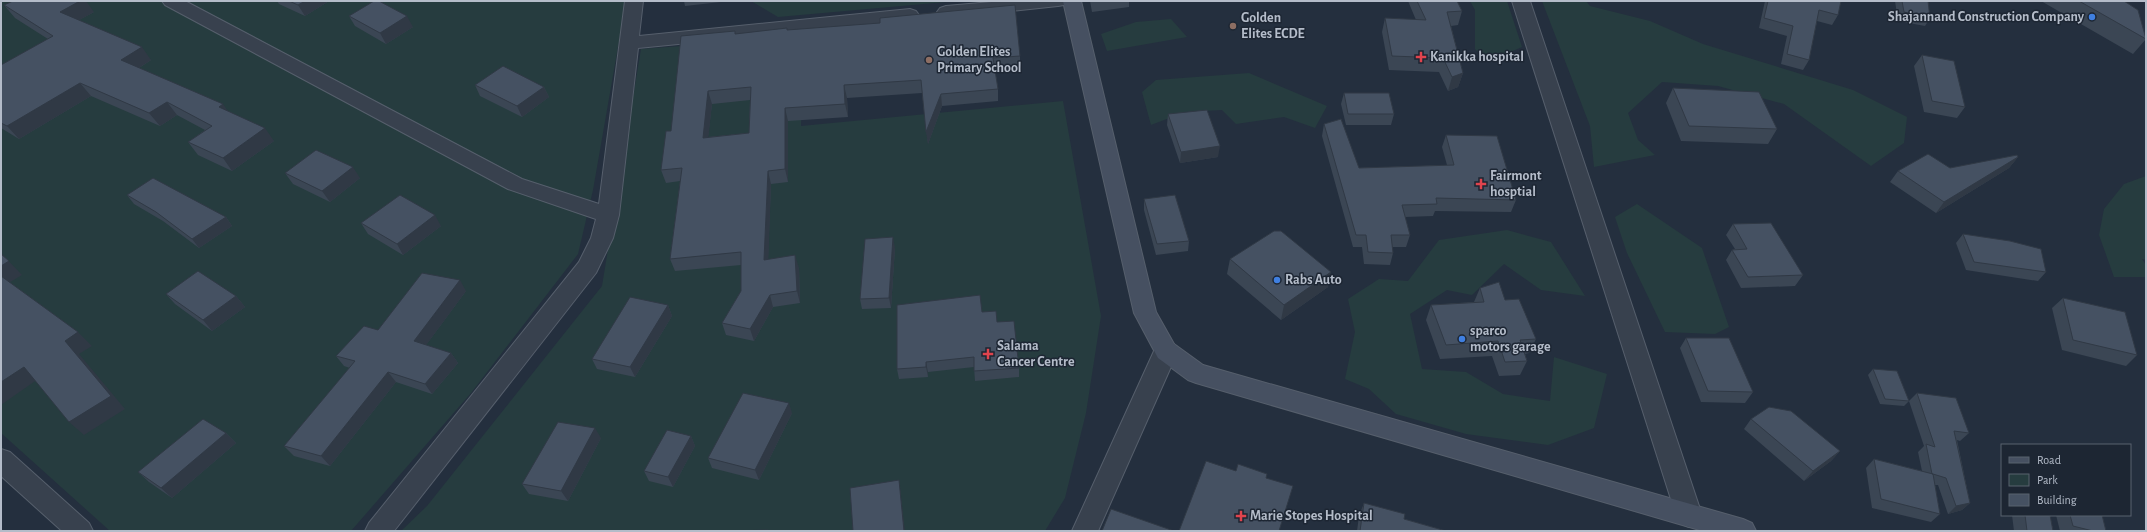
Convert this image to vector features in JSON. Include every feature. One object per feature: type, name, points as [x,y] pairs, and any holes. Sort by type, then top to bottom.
[{"type":"street","points":[[171,1],[515,184],[608,215]]},
{"type":"street","points":[[378,531],[588,267],[602,238],[608,215],[634,1]]},
{"type":"street","points":[[629,43],[1058,1]]},
{"type":"street","points":[[1072,1],[1145,313],[1166,351],[1196,373],[1743,531]]},
{"type":"street","points":[[1521,1],[1689,515]]},
{"type":"street","points":[[1085,531],[1166,351]]},
{"type":"street","points":[[1,460],[80,531]]},
{"type":"green space","points":[[1,1],[626,1],[593,190],[578,254],[471,393],[351,531],[110,531],[1,433]]},
{"type":"green space","points":[[751,1],[957,1],[778,17]]},
{"type":"green space","points":[[1470,1],[1507,1],[1522,47],[1487,62],[1475,49],[1475,10]]},
{"type":"green space","points":[[1542,1],[1586,1],[1590,6],[1650,21],[1703,44],[1853,90],[1907,117],[1904,143],[1871,166],[1784,104],[1718,86],[1662,82],[1628,113],[1638,140],[1655,155],[1594,167],[1590,126]]},
{"type":"green space","points":[[1171,19],[1187,37],[1107,51],[1101,34],[1136,22]]},
{"type":"green space","points":[[803,37],[801,126],[1063,101],[1101,316],[1086,413],[1065,498],[1045,531],[401,531],[427,506],[602,286],[641,49]]},
{"type":"green space","points":[[1249,73],[1327,106],[1315,128],[1284,117],[1236,124],[1222,110],[1185,112],[1151,125],[1142,92],[1156,80]]},
{"type":"green space","points":[[2146,176],[2146,260],[2142,259],[2146,265],[2146,277],[2114,277],[2099,235],[2104,209],[2124,184]]},
{"type":"green space","points":[[1637,204],[1702,248],[1729,327],[1715,334],[1665,332],[1627,253],[1615,217]]},
{"type":"green space","points":[[1507,230],[1551,242],[1585,296],[1541,290],[1504,264],[1472,295],[1447,290],[1410,314],[1422,369],[1466,372],[1503,394],[1550,401],[1554,357],[1607,374],[1594,428],[1548,445],[1466,434],[1396,414],[1369,389],[1345,379],[1355,332],[1348,299],[1379,279],[1408,281],[1439,240]]},
{"type":"building","points":[[13,1],[80,1],[60,12],[142,47],[121,60],[223,104],[219,107],[265,128],[223,158],[188,142],[212,126],[167,102],[149,113],[80,83],[7,126],[1,123],[1,65],[53,36],[4,5]]},
{"type":"building","points":[[289,1],[305,1],[298,5]]},
{"type":"building","points":[[374,1],[379,1],[407,16],[380,33],[349,16]]},
{"type":"building","points":[[1417,1],[1457,1],[1462,11],[1447,12],[1463,73],[1452,77],[1443,58],[1392,56],[1385,18],[1426,20]]},
{"type":"building","points":[[1768,1],[1841,1],[1838,15],[1819,10],[1809,60],[1787,54],[1793,26],[1764,18]]},
{"type":"building","points":[[1902,1],[1928,1],[1930,18],[1904,12]]},
{"type":"building","points":[[2079,1],[2124,1],[2138,10],[2146,39]]},
{"type":"building","points":[[1015,5],[1020,56],[993,58],[998,89],[941,94],[926,132],[921,80],[844,85],[845,104],[785,108],[785,169],[768,171],[764,260],[795,255],[797,291],[770,295],[750,329],[722,323],[741,291],[741,252],[670,259],[682,168],[661,170],[666,131],[671,131],[681,36],[735,31],[735,34],[787,28],[787,30],[880,23],[880,18]],"holes":[[[751,87],[749,133],[703,138],[708,91]]]},
{"type":"building","points":[[1922,55],[1954,61],[1965,107],[1932,101]]},
{"type":"building","points":[[503,66],[544,87],[517,106],[475,85]]},
{"type":"building","points":[[1673,88],[1759,92],[1777,129],[1689,126]]},
{"type":"building","points":[[1344,93],[1389,93],[1394,114],[1348,114]]},
{"type":"building","points":[[1207,110],[1220,146],[1181,152],[1168,114]]},
{"type":"building","points":[[1341,119],[1359,168],[1454,165],[1446,135],[1497,136],[1516,200],[1436,198],[1437,204],[1402,205],[1410,235],[1391,235],[1393,253],[1368,252],[1366,235],[1356,235],[1324,124]]},
{"type":"building","points":[[316,150],[353,167],[322,191],[285,173]]},
{"type":"building","points":[[1928,154],[1950,168],[2017,155],[2018,157],[1944,202],[1898,171]]},
{"type":"building","points":[[153,178],[226,217],[192,239],[156,212],[127,195]]},
{"type":"building","points":[[400,195],[435,215],[397,244],[361,223]]},
{"type":"building","points":[[1175,195],[1189,241],[1157,244],[1144,199]]},
{"type":"building","points":[[1771,223],[1803,275],[1748,277],[1732,250],[1747,249],[1733,224]]},
{"type":"building","name":"Rabs Auto","points":[[1274,231],[1281,231],[1331,272],[1284,305],[1230,259]]},
{"type":"building","points":[[1963,234],[2010,241],[2041,249],[2046,272],[1974,262]]},
{"type":"building","points":[[893,237],[889,298],[860,299],[865,239]]},
{"type":"building","points":[[1,254],[9,261],[1,266]]},
{"type":"building","points":[[198,271],[236,296],[203,320],[166,294]]},
{"type":"building","points":[[422,273],[460,280],[414,341],[451,353],[425,384],[388,372],[321,456],[284,446],[355,361],[336,356],[364,326],[378,330]]},
{"type":"building","points":[[1,276],[78,332],[65,341],[111,396],[69,422],[24,367],[1,382]]},
{"type":"building","points":[[1499,282],[1505,300],[1519,299],[1536,339],[1520,340],[1527,361],[1505,362],[1498,341],[1446,345],[1431,305],[1484,302],[1480,288]]},
{"type":"building","points":[[980,295],[982,312],[996,311],[997,322],[1014,321],[1019,368],[974,371],[974,357],[926,362],[926,367],[897,369],[897,305]]},
{"type":"building","points":[[630,297],[668,305],[630,367],[592,359]]},
{"type":"building","points":[[2063,298],[2125,312],[2137,355],[2073,340]]},
{"type":"building","points":[[1686,338],[1729,338],[1753,392],[1708,391]]},
{"type":"building","points":[[1873,369],[1897,371],[1909,401],[1885,399]]},
{"type":"building","points":[[743,393],[789,403],[755,470],[708,458]]},
{"type":"building","points":[[1917,393],[1956,398],[1969,433],[1954,431],[1970,503],[1956,506],[1946,478],[1932,474],[1926,444],[1935,447]]},
{"type":"building","points":[[1769,407],[1791,411],[1840,451],[1813,471],[1751,419]]},
{"type":"building","points":[[203,419],[226,433],[161,488],[138,472]]},
{"type":"building","points":[[558,422],[595,428],[561,491],[522,484]]},
{"type":"building","points":[[667,430],[691,436],[668,477],[644,471]]},
{"type":"building","points":[[1874,459],[1933,474],[1940,514],[1881,499]]},
{"type":"building","points":[[1206,461],[1236,471],[1238,464],[1267,474],[1266,478],[1293,486],[1279,531],[1179,531]]},
{"type":"building","points":[[899,480],[904,531],[853,531],[850,488]]},
{"type":"building","points":[[1364,503],[1405,514],[1404,519],[1446,531],[1360,531]]},
{"type":"building","points":[[1111,509],[1174,531],[1102,531]]},
{"type":"building","points":[[2025,516],[2050,516],[2053,531],[2027,531]]},
{"type":"building","points":[[2070,516],[2102,516],[2106,531],[2093,531],[2073,526]]},
{"type":"building","points":[[768,530],[768,531],[738,531]]},
{"type":"place","name":"Shajannand Construction Company","points":[[2092,17]]},
{"type":"place","name":"Golden Elites ECDE","points":[[1233,26]]},
{"type":"place","name":"Kanikka hospital","points":[[1421,57]]},
{"type":"place","name":"Golden Elites Primary School","points":[[929,60]]},
{"type":"place","name":"Fairmont hosptial","points":[[1481,184]]},
{"type":"place","name":"Rabs Auto","points":[[1277,280]]},
{"type":"place","name":"sparco motors garage","points":[[1462,339]]},
{"type":"place","name":"Salama Cancer Centre","points":[[988,354]]},
{"type":"place","name":"Marie Stopes Hospital","points":[[1241,516]]}]
